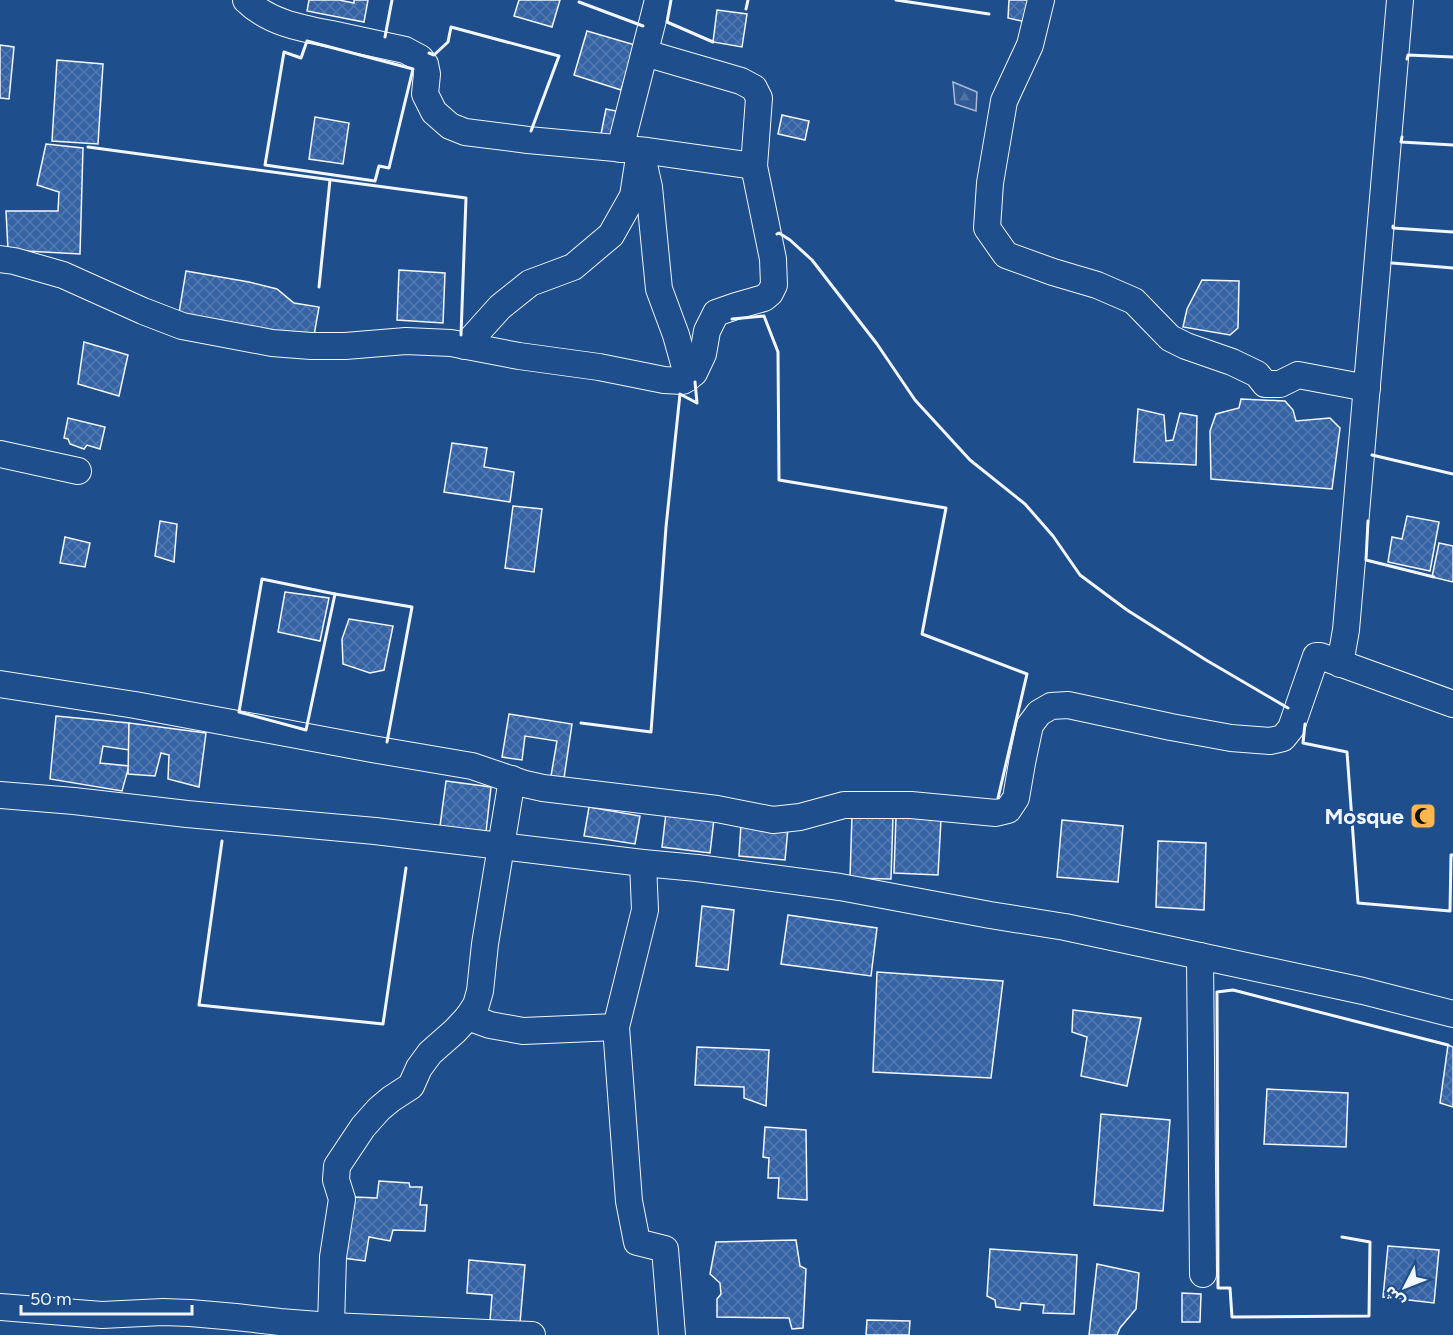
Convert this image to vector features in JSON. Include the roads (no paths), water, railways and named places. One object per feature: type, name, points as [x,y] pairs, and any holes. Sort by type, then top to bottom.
[{"type":"street","points":[[246,0],[271,18],[302,28],[405,50],[420,58],[425,64],[427,74],[425,94],[434,112],[450,126],[465,132],[754,166]]},
{"type":"street","points":[[465,346],[500,307],[530,283],[573,267],[611,234],[633,196],[630,150],[645,53],[658,0]]},
{"type":"street","points":[[1041,0],[1030,45],[1004,101],[990,183],[987,228],[1006,255],[1097,285],[1134,301],[1170,338],[1232,362],[1257,374],[1266,384],[1280,384],[1298,375],[1367,388]]},
{"type":"street","points":[[1340,664],[1346,630],[1400,0]]},
{"type":"street","points":[[0,259],[63,275],[182,326],[272,344],[345,346],[406,341],[451,343],[664,380],[683,381],[694,373],[703,354],[707,330],[716,313],[764,298],[774,285],[773,259],[754,166],[759,98],[754,88],[741,81],[645,53]]},
{"type":"street","points":[[630,150],[650,187],[659,289],[676,335],[688,378]]},
{"type":"street","points":[[0,454],[78,471]]},
{"type":"street","points":[[0,684],[135,705],[472,766],[543,788],[717,809],[773,820],[800,817],[853,804],[911,805],[996,813],[1008,810],[1016,798],[1030,724],[1039,713],[1051,706],[1068,705],[1171,728],[1231,738],[1270,741],[1283,738],[1291,728],[1316,656],[1453,704]]},
{"type":"street","points":[[335,1329],[333,1257],[342,1199],[336,1180],[337,1166],[363,1127],[379,1109],[411,1086],[419,1068],[430,1053],[455,1031],[476,1005],[512,779]]},
{"type":"street","points":[[0,795],[375,831],[708,869],[840,887],[1065,927],[1363,991],[1453,1014]]},
{"type":"street","points":[[643,863],[645,910],[616,1027],[629,1201],[637,1242],[665,1249],[672,1335]]},
{"type":"street","points":[[1200,956],[1203,1274]]},
{"type":"street","points":[[468,1017],[490,1025],[523,1031],[616,1027]]},
{"type":"street","points":[[0,1307],[80,1314],[137,1324],[163,1312],[236,1317],[335,1329],[532,1335]]},
{"type":"place","name":"Mosque","points":[[1423,816]]}]
